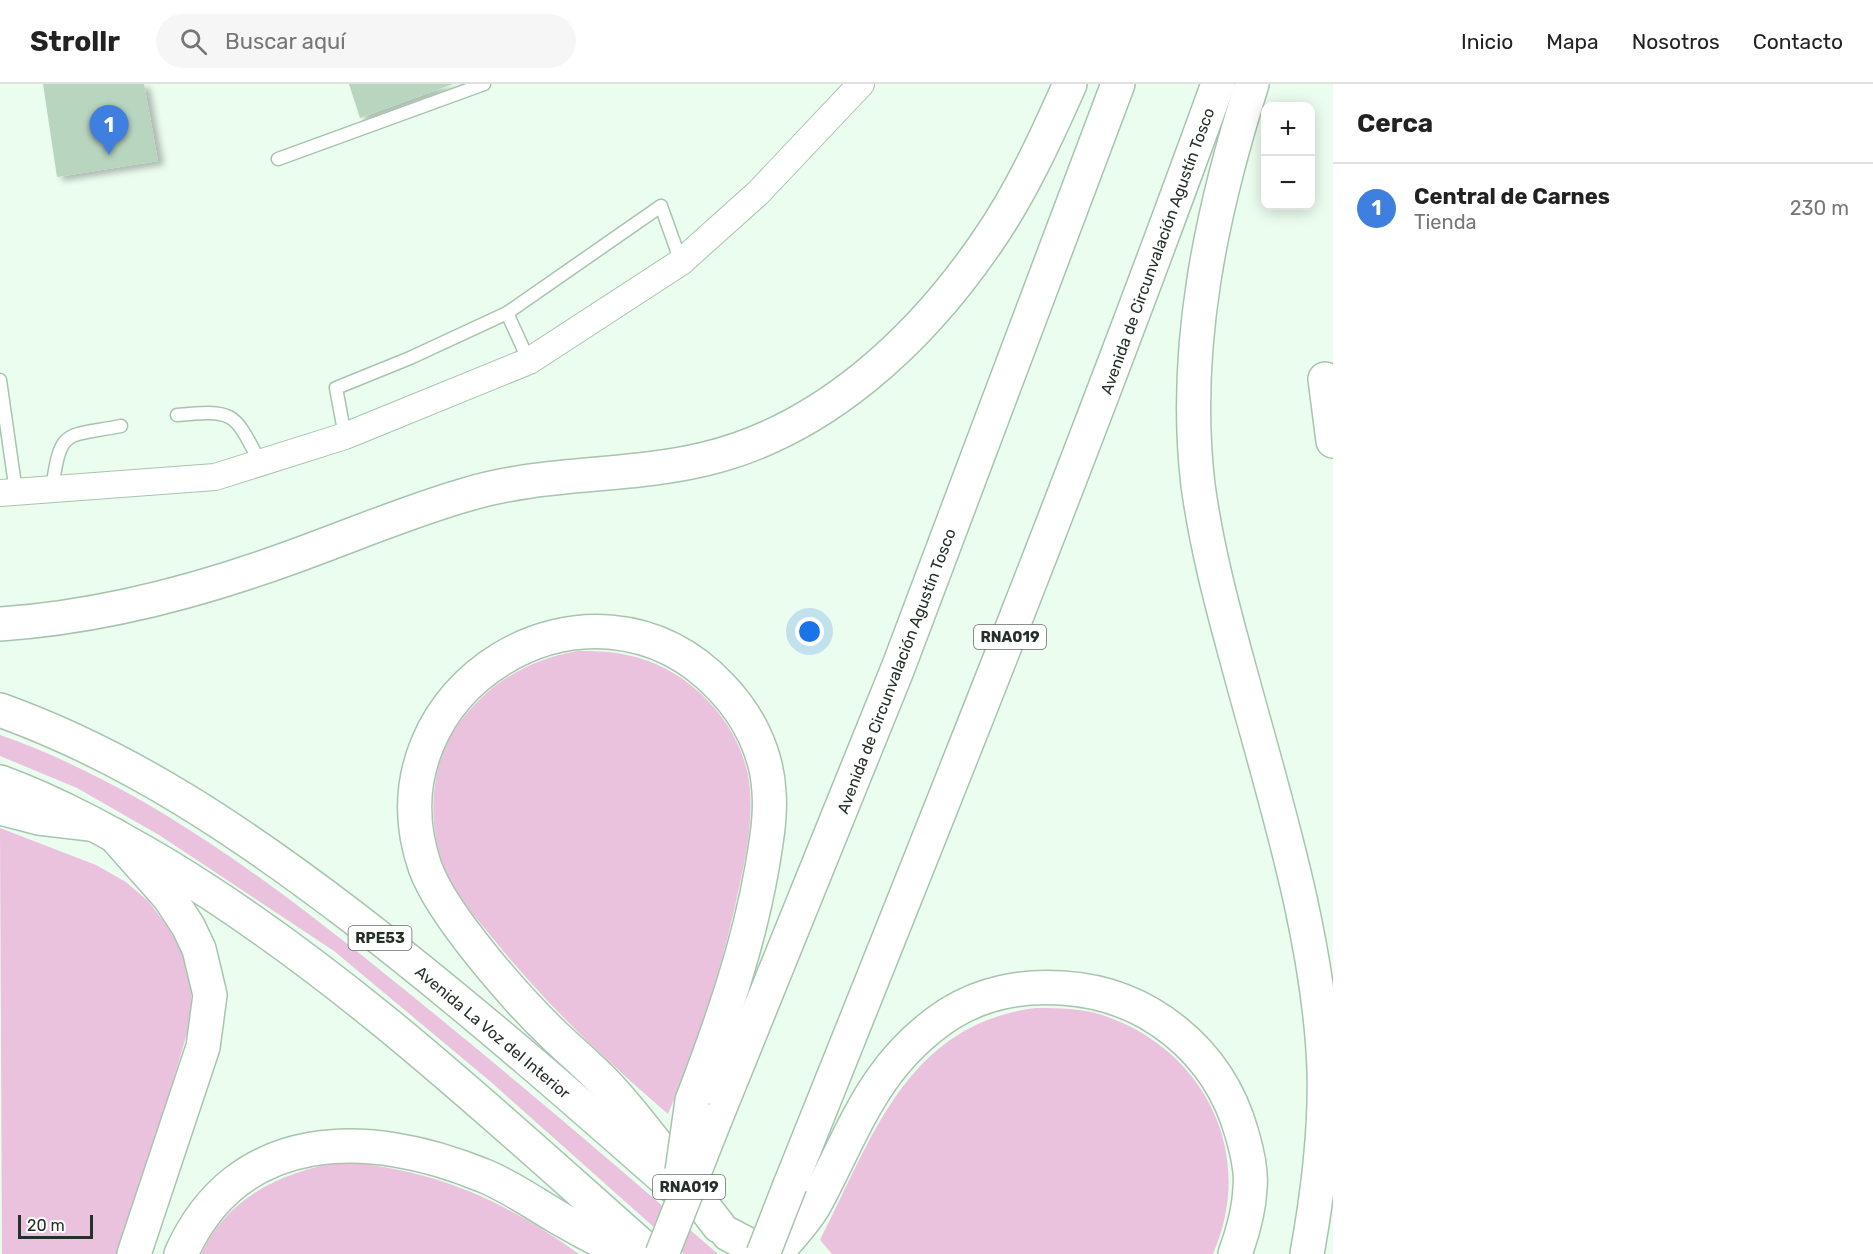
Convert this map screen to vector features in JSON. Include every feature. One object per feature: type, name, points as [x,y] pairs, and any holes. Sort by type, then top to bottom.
[{"type":"main road","points":[[0,624],[77,615],[148,602],[263,567],[466,495],[562,477],[680,465],[735,450],[798,423],[858,382],[888,356],[942,301],[989,240],[1030,170],[1070,84]]},
{"type":"main road","name":"Avenida de Circunvalación Agustín Tosco","points":[[662,1243],[704,1111],[898,668],[1118,84]]},
{"type":"main road","name":"Avenida de Circunvalación Agustín Tosco","points":[[765,1254],[802,1195],[1100,405],[1218,84]]},
{"type":"main road","points":[[1252,84],[1229,161],[1201,294],[1195,381],[1195,445],[1198,484],[1212,565],[1280,822],[1316,988],[1324,1068],[1324,1110],[1322,1151],[1307,1254]]},
{"type":"main road","points":[[1325,379],[1333,441]]},
{"type":"main road","points":[[704,1111],[724,1013],[758,888],[769,822],[770,792],[765,765],[756,738],[733,700],[697,665],[648,641],[621,634],[595,632],[544,637],[493,662],[472,680],[439,720],[420,766],[416,792],[415,819],[425,868],[435,889],[473,943],[551,1033],[615,1093],[733,1238],[765,1254]]},
{"type":"main road","name":"Avenida La Voz del Interior","points":[[0,710],[57,733],[134,770],[218,820],[269,854],[453,997],[733,1238]]},
{"type":"main road","points":[[0,782],[104,830],[231,906],[315,967],[662,1243]]},
{"type":"main road","points":[[0,808],[104,830],[169,897],[188,926],[202,957],[210,995],[203,1047],[134,1254]]},
{"type":"main road","points":[[776,1254],[802,1195],[839,1152],[876,1087],[900,1055],[924,1032],[951,1012],[1013,989],[1076,988],[1116,998],[1160,1019],[1185,1038],[1205,1060],[1223,1086],[1237,1116],[1247,1150],[1251,1186],[1245,1226],[1235,1254]]},
{"type":"main road","points":[[181,1254],[201,1217],[220,1196],[242,1178],[266,1163],[291,1154],[342,1144],[392,1148],[484,1175],[626,1254]]},
{"type":"street","points":[[8,492],[215,477],[345,436],[529,361],[681,262],[758,193],[861,84]]},
{"type":"lane","points":[[278,159],[484,84]]},
{"type":"lane","points":[[345,436],[336,388],[410,358],[507,313],[661,206],[681,262]]},
{"type":"lane","points":[[507,313],[529,361]]},
{"type":"lane","points":[[0,380],[8,492]]},
{"type":"lane","points":[[177,415],[211,411],[224,413],[238,422],[261,464]]},
{"type":"lane","points":[[52,489],[58,452],[63,441],[73,435],[121,426]]},
{"type":"shaded area","points":[[577,651],[627,655],[672,672],[692,686],[725,722],[746,766],[750,790],[750,818],[736,902],[707,1010],[668,1114],[577,1031],[515,965],[455,889],[445,870],[435,835],[436,777],[448,741],[457,726],[481,698],[510,676],[541,661]]},
{"type":"shaded area","points":[[0,735],[56,757],[110,783],[213,845],[263,880],[445,1022],[718,1254],[684,1254],[491,1082],[334,951],[159,835],[77,788],[0,756]]},
{"type":"shaded area","points":[[0,828],[96,865],[126,882],[149,902],[167,926],[189,964],[192,982],[190,1023],[122,1254],[2,1254]]},
{"type":"shaded area","points":[[1035,1008],[1081,1010],[1108,1017],[1143,1034],[1172,1055],[1196,1082],[1214,1112],[1225,1145],[1229,1181],[1225,1217],[1213,1254],[832,1254],[820,1240],[857,1164],[899,1092],[924,1062],[954,1037],[991,1019]]},
{"type":"shaded area","points":[[342,1162],[408,1172],[467,1190],[523,1218],[579,1254],[201,1254],[212,1234],[226,1217],[241,1202],[259,1190],[299,1172]]},
{"type":"building","points":[[43,84],[144,84],[158,161],[57,177]]},
{"type":"building","points":[[349,84],[453,84],[360,118]]},
{"type":"place","name":"Central de Carnes","points":[[109,155]]}]
